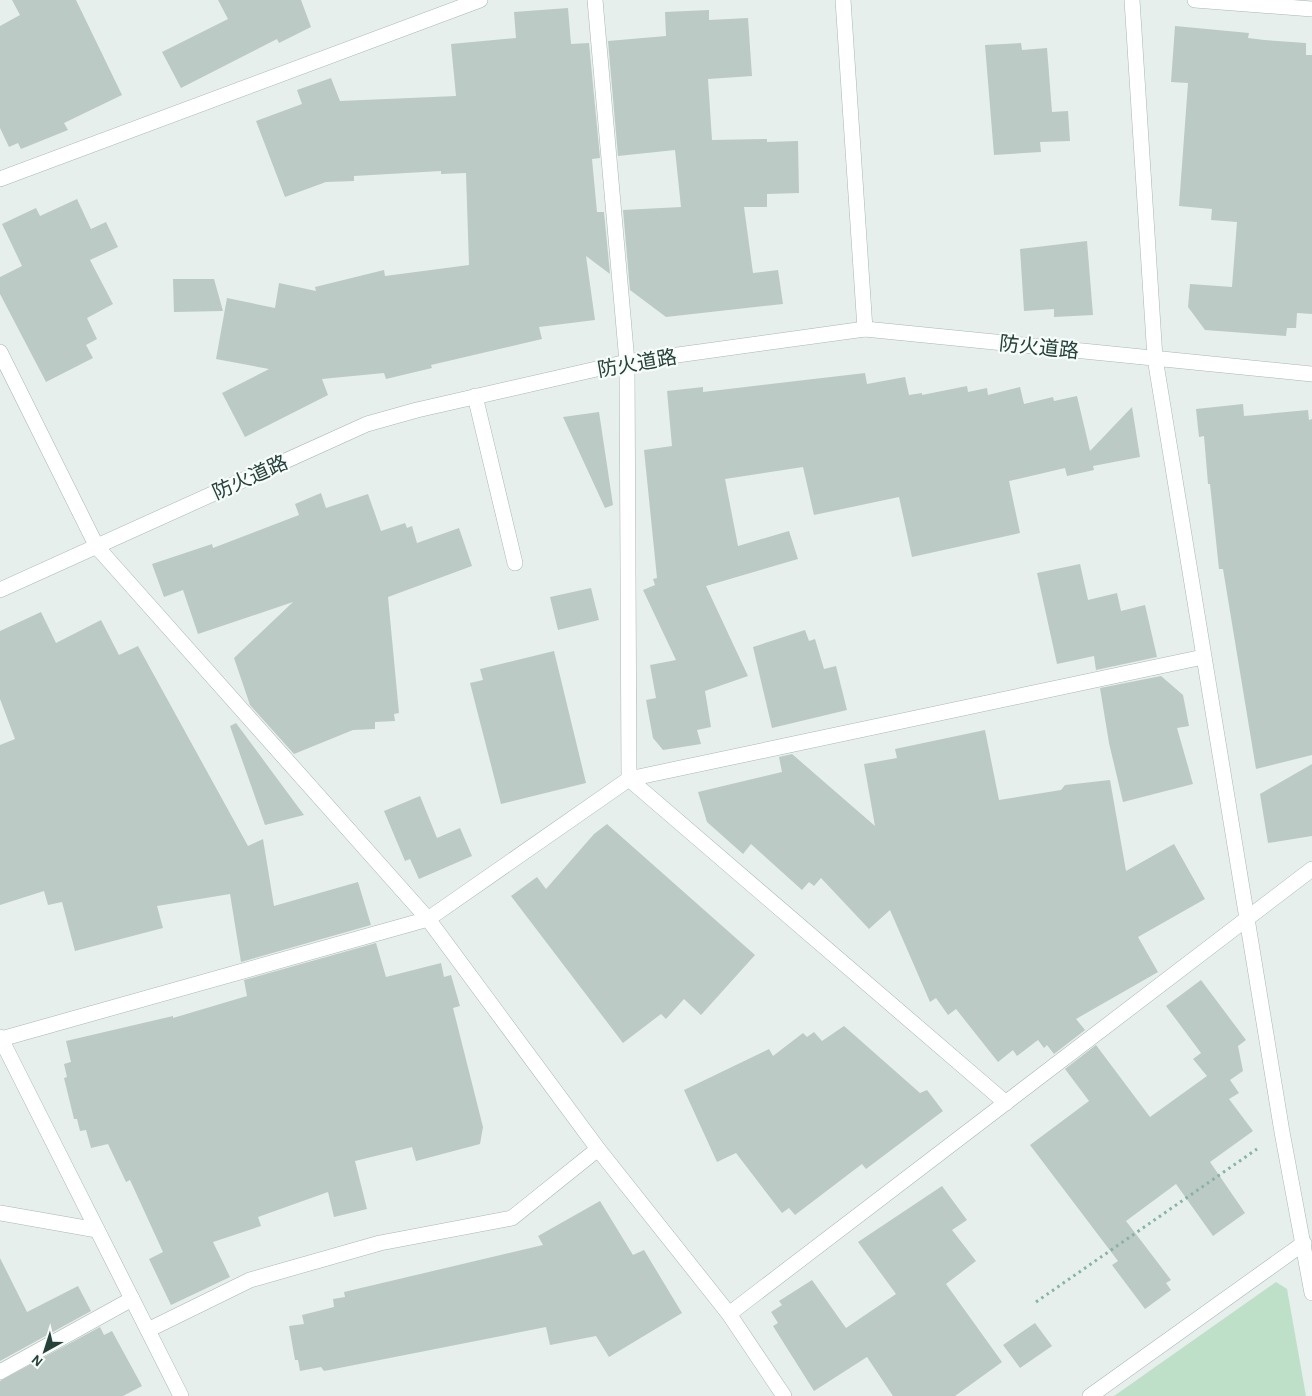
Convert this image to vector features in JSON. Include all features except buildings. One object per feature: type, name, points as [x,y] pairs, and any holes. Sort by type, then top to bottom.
[{"type":"street","points":[[0,179],[480,0]]},
{"type":"street","points":[[595,0],[627,362],[630,778],[1006,1103]]},
{"type":"street","points":[[843,0],[865,330]]},
{"type":"street","points":[[1132,0],[1155,358],[1202,657],[1248,918],[1282,1132],[1312,1293]]},
{"type":"street","points":[[1195,0],[1312,9]]},
{"type":"street","name":"防火道路","points":[[0,590],[368,424],[475,396],[627,362],[865,330],[1312,374]]},
{"type":"street","points":[[0,352],[97,547],[428,918],[598,1149],[729,1314],[784,1396]]},
{"type":"street","points":[[475,396],[516,563]]},
{"type":"street","points":[[181,1396],[1,1038],[428,918],[630,778],[1202,657]]},
{"type":"street","points":[[729,1314],[1312,870]]},
{"type":"street","points":[[148,1330],[250,1280],[380,1243],[512,1218],[598,1149]]},
{"type":"street","points":[[0,1213],[97,1230]]},
{"type":"street","points":[[1090,1396],[1304,1243]]},
{"type":"street","points":[[0,1372],[132,1299]]},
{"type":"path","points":[[1036,1302],[1282,1132]]},
{"type":"green space","points":[[1276,1282],[1287,1289],[1306,1396],[1114,1396]]}]
